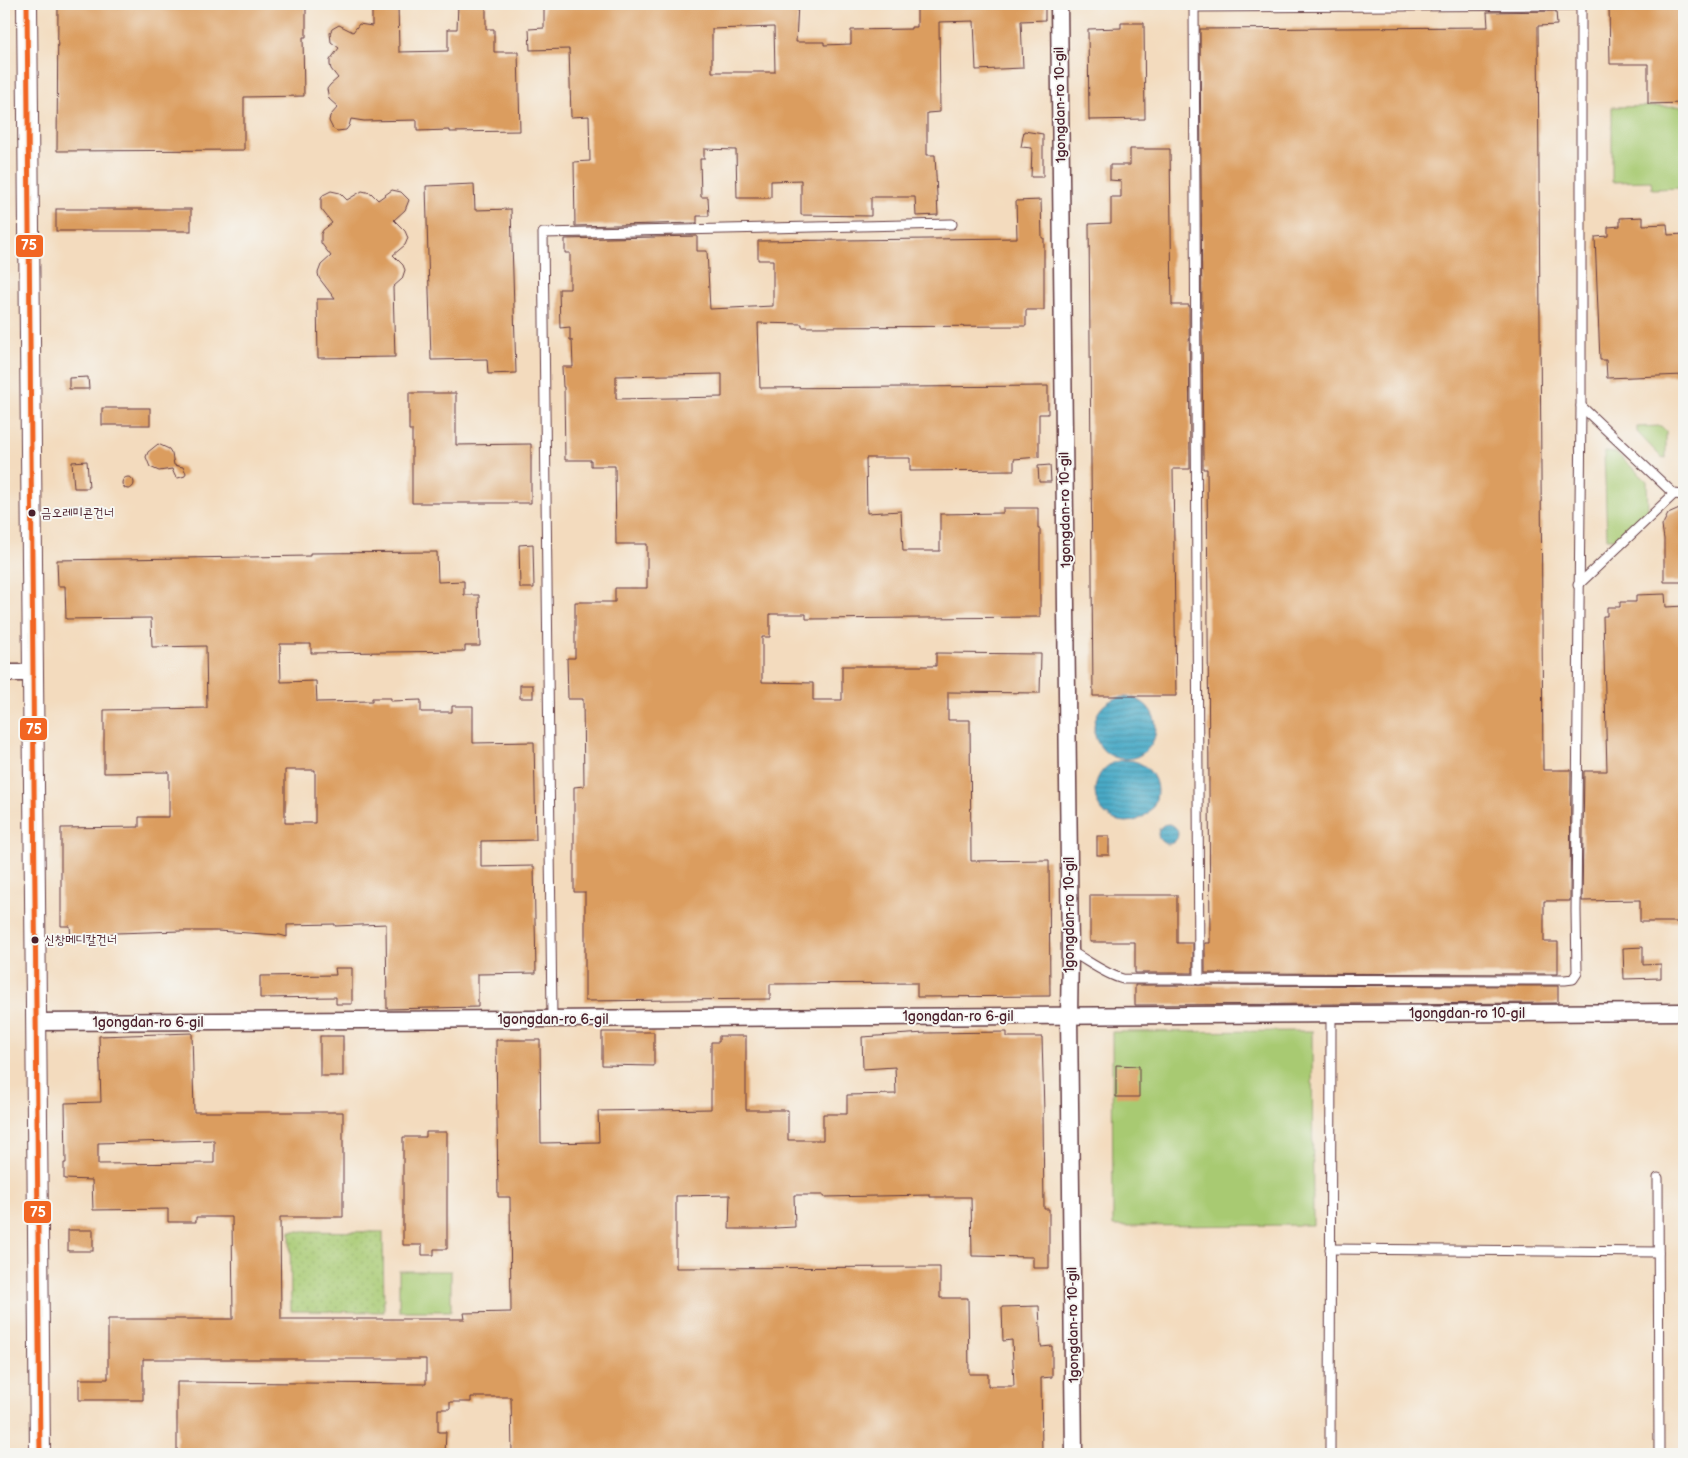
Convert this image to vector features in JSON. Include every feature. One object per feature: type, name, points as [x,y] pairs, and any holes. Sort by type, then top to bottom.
[{"type":"street","points":[[27,4],[40,1454]]},
{"type":"street","name":"1gongdan-ro 10-gil","points":[[1059,4],[1074,1454]]},
{"type":"street","points":[[4,673],[33,673]]},
{"type":"street","name":"1gongdan-ro 10-gil","points":[[1069,1016],[1684,1012]]},
{"type":"street","name":"1gongdan-ro 6-gil","points":[[36,1022],[1069,1016]]},
{"type":"lane","points":[[1070,951],[1097,966],[1110,976],[1123,979],[1199,980],[1573,979],[1577,973],[1578,585],[1581,406],[1581,4],[1194,5],[1199,980]]},
{"type":"lane","points":[[552,1019],[543,233],[952,224]]},
{"type":"lane","points":[[1581,406],[1674,494],[1684,495]]},
{"type":"lane","points":[[1578,585],[1674,494]]},
{"type":"lane","points":[[1330,1454],[1331,1014]]},
{"type":"lane","points":[[1658,1178],[1659,1454]]},
{"type":"lane","points":[[1330,1249],[1658,1252]]},
{"type":"green space","points":[[1684,106],[1684,188],[1652,189],[1651,181],[1612,182],[1612,107]]},
{"type":"green space","points":[[1661,426],[1666,431],[1666,458],[1661,457],[1637,432],[1637,427]]},
{"type":"green space","points":[[1604,452],[1616,453],[1647,481],[1648,510],[1620,539],[1607,539]]},
{"type":"green space","points":[[1312,1031],[1313,1225],[1113,1226],[1112,1032]]},
{"type":"green space","points":[[290,1231],[383,1232],[384,1312],[291,1311]]},
{"type":"green space","points":[[399,1271],[451,1271],[451,1311],[399,1311]]},
{"type":"water","points":[[1125,697],[1137,700],[1147,706],[1153,716],[1156,728],[1153,740],[1147,750],[1137,756],[1125,759],[1113,756],[1103,750],[1097,740],[1094,728],[1097,716],[1103,706],[1113,700]]},
{"type":"water","points":[[1126,760],[1138,763],[1148,769],[1154,779],[1157,791],[1154,803],[1148,813],[1138,819],[1126,822],[1114,819],[1104,813],[1098,803],[1095,791],[1098,779],[1104,769],[1114,763]]},
{"type":"water","points":[[1168,824],[1175,827],[1178,834],[1175,841],[1168,844],[1161,841],[1158,834],[1161,827]]},
{"type":"building","points":[[58,4],[306,4],[306,37],[303,37],[304,96],[244,97],[244,150],[57,151]]},
{"type":"building","points":[[372,4],[398,4],[399,52],[448,51],[448,29],[457,29],[458,4],[486,4],[486,29],[494,29],[494,52],[518,52],[520,131],[417,131],[417,120],[364,121],[351,119],[346,130],[337,131],[333,129],[329,121],[330,116],[338,107],[329,99],[327,89],[338,78],[331,69],[330,60],[339,48],[331,42],[330,33],[332,29],[339,25],[353,32],[359,24],[372,26]]},
{"type":"building","points":[[544,4],[798,4],[796,42],[824,42],[824,45],[851,44],[851,30],[911,29],[911,27],[917,27],[917,4],[1045,4],[1045,20],[1021,21],[1023,68],[976,70],[974,21],[939,22],[940,112],[927,113],[927,155],[935,155],[938,215],[916,216],[915,197],[871,197],[871,216],[801,215],[801,180],[771,181],[771,198],[737,198],[736,150],[704,149],[704,159],[700,159],[701,197],[708,197],[709,216],[697,216],[697,223],[575,226],[574,162],[590,161],[589,116],[571,117],[569,49],[530,50],[529,29],[544,28]],"holes":[[[774,27],[775,72],[712,72],[712,29]]]},
{"type":"building","points":[[1609,4],[1684,4],[1684,103],[1648,104],[1648,64],[1610,64]]},
{"type":"building","points":[[1556,11],[1557,25],[1538,26],[1543,770],[1571,770],[1570,901],[1544,901],[1544,942],[1558,942],[1558,974],[1205,973],[1205,943],[1210,943],[1207,469],[1203,469],[1200,29],[1488,27],[1487,12]]},
{"type":"building","points":[[1121,23],[1144,23],[1145,119],[1089,120],[1088,29],[1121,28]]},
{"type":"building","points":[[1024,131],[1043,134],[1043,177],[1031,177],[1032,148],[1021,147]]},
{"type":"building","points":[[1130,149],[1170,149],[1172,305],[1189,305],[1190,469],[1173,469],[1176,696],[1093,696],[1089,224],[1111,223],[1111,197],[1121,197],[1121,181],[1110,180],[1110,165],[1130,165]]},
{"type":"building","points":[[474,184],[475,210],[511,209],[516,373],[488,374],[487,359],[431,360],[426,186]]},
{"type":"building","points":[[392,190],[401,192],[409,200],[405,210],[394,220],[405,231],[408,238],[405,245],[393,255],[403,265],[405,270],[402,279],[393,287],[395,357],[318,358],[317,299],[335,299],[319,278],[318,273],[321,265],[331,256],[321,243],[323,230],[332,223],[321,209],[321,199],[323,195],[331,191],[340,193],[347,200],[362,191],[371,193],[378,200]]},
{"type":"building","points":[[1041,200],[1042,238],[1044,238],[1044,310],[1026,310],[1026,326],[802,327],[802,324],[758,323],[760,388],[1048,386],[1048,414],[1039,414],[1039,457],[1014,459],[1014,470],[910,471],[910,458],[866,458],[867,513],[901,511],[903,551],[940,551],[940,514],[1003,513],[1003,508],[1038,508],[1038,529],[1040,529],[1040,617],[806,619],[806,614],[770,614],[770,637],[762,637],[762,682],[813,683],[813,700],[842,700],[842,666],[936,666],[936,653],[1041,654],[1040,693],[948,692],[948,720],[970,720],[971,861],[1049,860],[1050,996],[917,997],[917,983],[770,984],[770,999],[585,1001],[585,892],[574,892],[574,787],[584,786],[583,699],[568,699],[567,658],[575,658],[575,602],[615,602],[615,588],[647,588],[647,544],[616,544],[615,466],[591,466],[591,460],[565,460],[562,367],[573,367],[570,327],[560,328],[559,289],[570,289],[570,253],[565,253],[565,239],[697,236],[697,251],[707,251],[710,309],[773,306],[773,260],[758,260],[758,241],[1017,238],[1016,201]],"holes":[[[722,374],[722,397],[616,399],[616,376]]]},
{"type":"building","points":[[56,209],[191,209],[191,231],[56,231]]},
{"type":"building","points":[[1643,217],[1643,225],[1667,224],[1668,235],[1684,234],[1684,375],[1607,378],[1606,360],[1600,360],[1595,237],[1608,236],[1608,227],[1620,226],[1620,218]]},
{"type":"building","points":[[88,377],[89,389],[69,389],[69,378]]},
{"type":"building","points":[[409,393],[456,393],[456,445],[531,444],[531,503],[412,503],[412,430],[409,430]]},
{"type":"building","points":[[102,408],[150,408],[150,425],[102,425]]},
{"type":"building","points":[[158,444],[169,449],[174,465],[183,467],[186,473],[185,476],[178,478],[172,469],[159,471],[150,467],[146,457],[148,452]]},
{"type":"building","points":[[87,461],[89,488],[74,488],[72,462]]},
{"type":"building","points":[[1050,465],[1051,482],[1039,482],[1038,466]]},
{"type":"building","points":[[126,477],[130,477],[134,483],[130,489],[126,489],[122,485],[122,481]]},
{"type":"building","points":[[1684,507],[1684,582],[1664,582],[1664,539],[1662,526],[1668,514]]},
{"type":"building","points":[[533,544],[534,588],[520,588],[519,545]]},
{"type":"building","points":[[437,552],[438,582],[464,581],[464,595],[479,595],[480,646],[465,646],[465,651],[311,653],[311,644],[280,644],[281,682],[316,681],[317,702],[372,701],[372,698],[391,698],[391,701],[421,700],[421,712],[452,712],[452,706],[473,706],[473,743],[534,742],[536,840],[481,841],[481,867],[534,866],[536,973],[478,974],[478,1007],[387,1009],[386,924],[287,925],[287,937],[217,931],[181,931],[116,933],[71,938],[70,926],[61,926],[61,828],[139,827],[139,817],[169,817],[169,772],[104,773],[104,710],[207,708],[206,646],[152,647],[151,618],[66,619],[65,586],[58,586],[57,560],[310,556],[310,553]],"holes":[[[285,770],[315,770],[315,823],[285,823]]]},
{"type":"building","points":[[1665,594],[1666,607],[1684,606],[1684,922],[1640,922],[1640,900],[1582,901],[1584,771],[1607,771],[1603,616],[1607,616],[1607,607],[1620,607],[1620,602],[1636,602],[1636,595]]},
{"type":"building","points":[[520,685],[533,685],[533,698],[520,698]]},
{"type":"building","points":[[1097,836],[1109,836],[1109,855],[1097,855]]},
{"type":"building","points":[[1090,895],[1177,895],[1177,943],[1193,943],[1193,973],[1135,973],[1135,942],[1090,942]]},
{"type":"building","points":[[1643,947],[1643,965],[1661,964],[1661,978],[1624,979],[1623,948]]},
{"type":"building","points":[[335,968],[352,968],[352,1004],[336,1004],[336,997],[260,998],[260,976],[336,975]]},
{"type":"building","points":[[1135,985],[1558,986],[1558,1003],[1135,1005]]},
{"type":"building","points":[[602,1032],[654,1032],[654,1066],[602,1065]]},
{"type":"building","points":[[1007,1032],[1007,1037],[1042,1037],[1044,1209],[1049,1209],[1049,1268],[1033,1268],[1033,1257],[972,1256],[971,1197],[930,1197],[930,1195],[824,1197],[824,1195],[794,1195],[795,1227],[729,1229],[730,1195],[676,1196],[676,1268],[940,1267],[940,1298],[968,1298],[969,1374],[988,1374],[988,1386],[1014,1386],[1012,1340],[1003,1341],[1002,1307],[1039,1306],[1041,1347],[1052,1346],[1052,1377],[1041,1378],[1042,1454],[512,1454],[511,1397],[471,1397],[471,1402],[450,1402],[450,1409],[438,1409],[438,1432],[446,1432],[445,1454],[177,1454],[177,1382],[426,1384],[426,1359],[143,1359],[143,1400],[79,1400],[79,1379],[108,1379],[108,1319],[233,1319],[232,1217],[196,1217],[196,1222],[168,1222],[168,1209],[93,1210],[92,1180],[64,1179],[64,1163],[66,1163],[65,1103],[101,1102],[99,1036],[192,1033],[194,1112],[343,1112],[343,1217],[280,1217],[281,1319],[465,1319],[464,1313],[511,1312],[510,1197],[498,1197],[496,1040],[540,1040],[541,1143],[599,1142],[598,1111],[711,1109],[711,1042],[719,1042],[719,1036],[746,1036],[746,1110],[788,1110],[788,1140],[823,1140],[823,1114],[847,1114],[847,1095],[896,1094],[895,1067],[863,1069],[862,1037],[925,1033]],"holes":[[[214,1140],[214,1163],[98,1164],[98,1143]]]},
{"type":"building","points":[[320,1036],[343,1036],[343,1076],[320,1076]]},
{"type":"building","points":[[1116,1065],[1139,1066],[1139,1097],[1116,1097]]},
{"type":"building","points":[[426,1132],[447,1132],[447,1249],[434,1249],[434,1255],[422,1255],[422,1245],[403,1245],[403,1137],[426,1137]]},
{"type":"building","points":[[68,1230],[93,1230],[93,1251],[68,1251]]},
{"type":"transit line","name":"75","points":[[27,4],[40,1454]]},
{"type":"place","name":"금오레미콘건너","points":[[32,513]]},
{"type":"place","name":"신창메디칼건너","points":[[35,940]]}]
